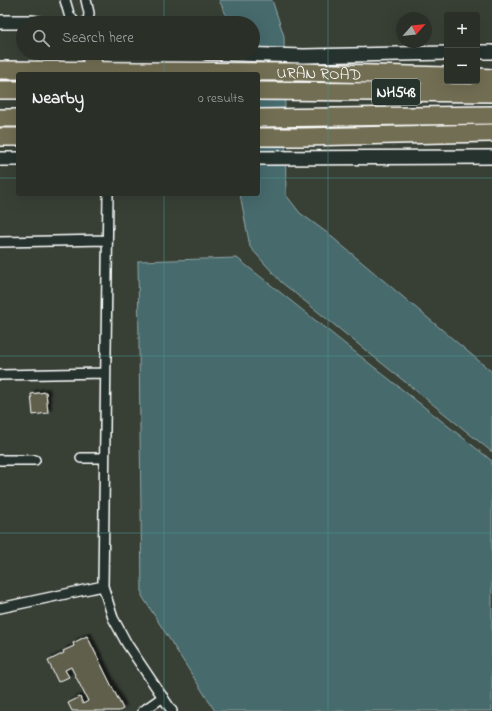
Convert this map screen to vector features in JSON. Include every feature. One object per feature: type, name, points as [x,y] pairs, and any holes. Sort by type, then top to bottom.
[{"type":"highway","points":[[92,60],[95,71]]},
{"type":"highway","name":"URAN ROAD","points":[[95,71],[220,71],[302,64],[444,76]]},
{"type":"highway","name":"NH548","points":[[0,70],[95,71]]},
{"type":"highway","points":[[480,77],[492,78]]},
{"type":"highway","points":[[0,90],[16,90]]},
{"type":"highway","name":"URAN ROAD","points":[[260,92],[492,93]]},
{"type":"highway","name":"NH548","points":[[260,118],[492,115]]},
{"type":"highway","points":[[0,118],[16,118]]},
{"type":"highway","points":[[260,138],[492,133]]},
{"type":"highway","points":[[0,137],[16,138]]},
{"type":"street","points":[[65,0],[70,16]]},
{"type":"street","points":[[86,0],[89,16]]},
{"type":"street","points":[[0,22],[16,22]]},
{"type":"street","points":[[480,52],[492,52]]},
{"type":"street","points":[[260,59],[302,64],[444,53]]},
{"type":"street","points":[[260,158],[492,156]]},
{"type":"street","points":[[0,159],[16,159]]},
{"type":"street","points":[[108,196],[103,586],[113,618],[127,644],[172,711]]},
{"type":"street","points":[[0,242],[107,240]]},
{"type":"street","points":[[0,375],[105,373]]},
{"type":"street","points":[[81,458],[104,458]]},
{"type":"street","points":[[0,460],[35,460]]},
{"type":"street","points":[[0,608],[103,586]]},
{"type":"street","points":[[143,711],[163,697]]},
{"type":"water","points":[[219,0],[272,0],[284,36],[286,195],[300,213],[326,232],[492,372],[492,452],[281,282],[250,247],[240,196],[260,196],[260,72],[234,72],[233,60],[260,60],[260,16],[227,16]]},
{"type":"water","points":[[237,258],[492,461],[492,711],[215,711],[142,596],[138,261]]},
{"type":"building","points":[[46,392],[48,413],[33,415],[31,394]]},
{"type":"building","points":[[87,636],[123,709],[119,711],[72,711],[68,703],[80,697],[83,704],[88,701],[71,667],[65,670],[69,677],[58,682],[48,661],[64,653],[63,651],[74,646],[73,643]]}]
